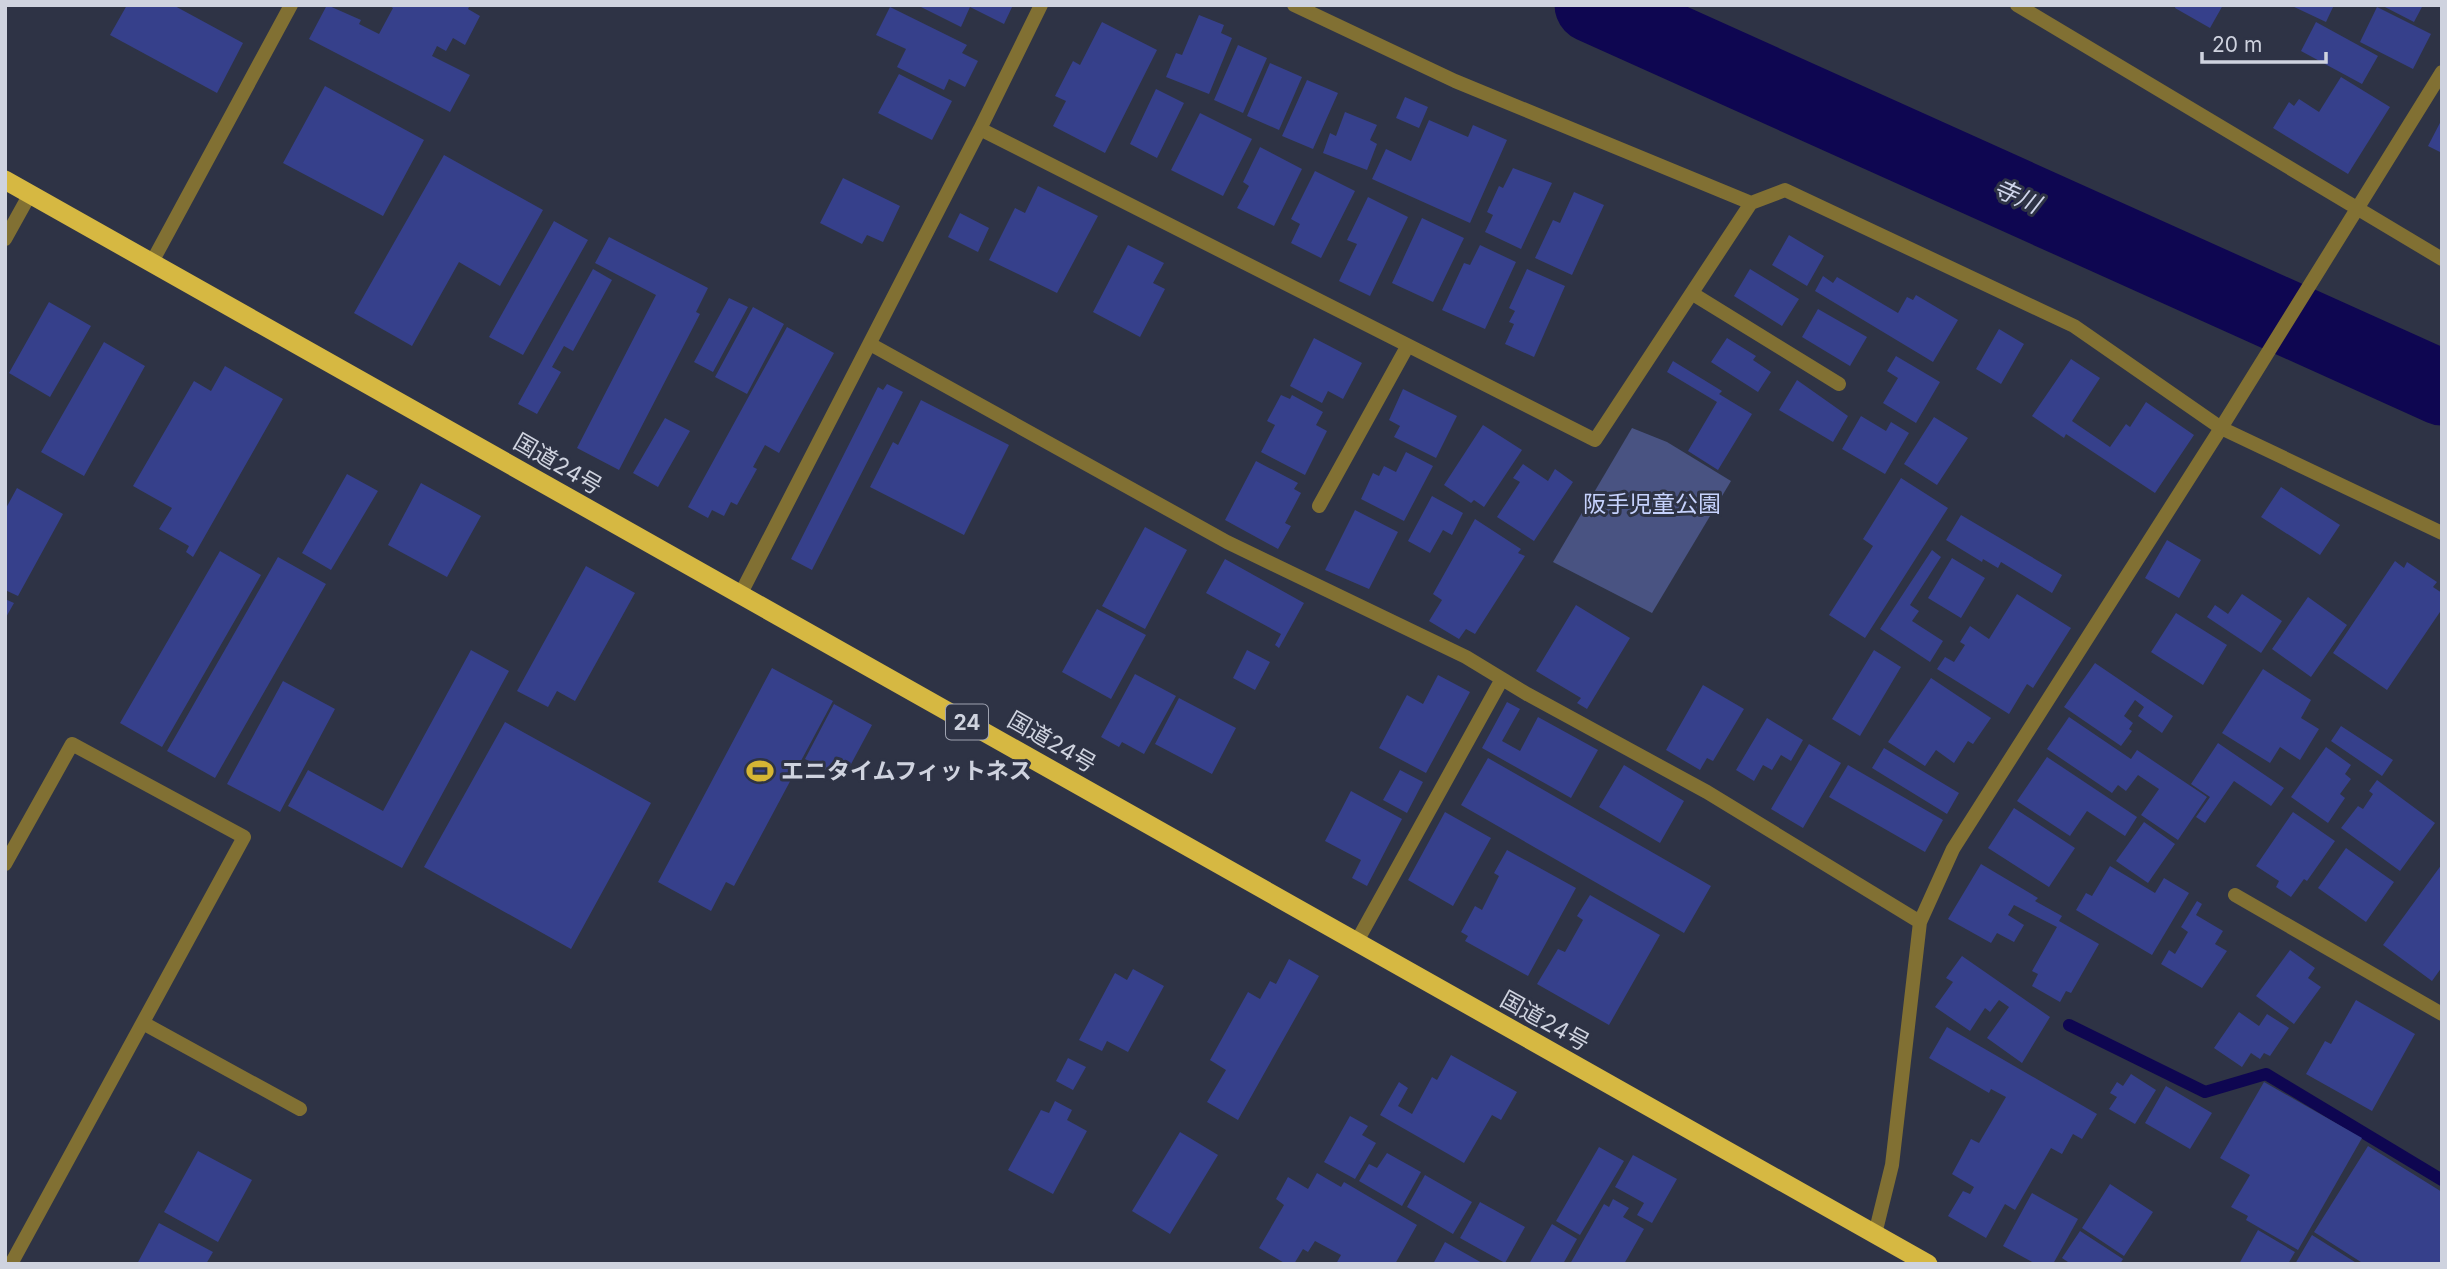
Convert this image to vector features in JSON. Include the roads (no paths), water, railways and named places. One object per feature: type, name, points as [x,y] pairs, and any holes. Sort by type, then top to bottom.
[{"type":"highway","name":"国道24号","points":[[5,180],[1928,1264]]},
{"type":"street","points":[[152,262],[291,5]]},
{"type":"street","points":[[740,595],[1041,5]]},
{"type":"street","points":[[1294,5],[1455,81],[1751,203]]},
{"type":"street","points":[[2017,5],[2442,260]]},
{"type":"street","points":[[1875,1234],[1892,1165],[1920,922],[1952,849],[2224,423],[2442,72]]},
{"type":"street","points":[[980,129],[1595,440],[1751,203],[1785,190],[2074,326],[2224,423],[2442,533]]},
{"type":"street","points":[[5,239],[30,194]]},
{"type":"street","points":[[1693,294],[1839,384]]},
{"type":"street","points":[[870,344],[1227,542],[1466,657],[1707,792],[1920,922]]},
{"type":"street","points":[[1319,506],[1407,347]]},
{"type":"street","points":[[1356,943],[1502,679]]},
{"type":"street","points":[[5,864],[72,744],[244,837],[11,1264]]},
{"type":"street","points":[[2235,895],[2442,1014]]},
{"type":"street","points":[[143,1023],[300,1109]]},
{"type":"waterway","name":"寺川","points":[[1592,5],[2442,388]]},
{"type":"waterway","points":[[2069,1025],[2205,1092],[2266,1074],[2442,1180]]},
{"type":"place","name":"エニタイムフィットネス","points":[[760,771]]},
{"type":"park label","name":"阪手児童公園","points":[[1652,504]]}]
